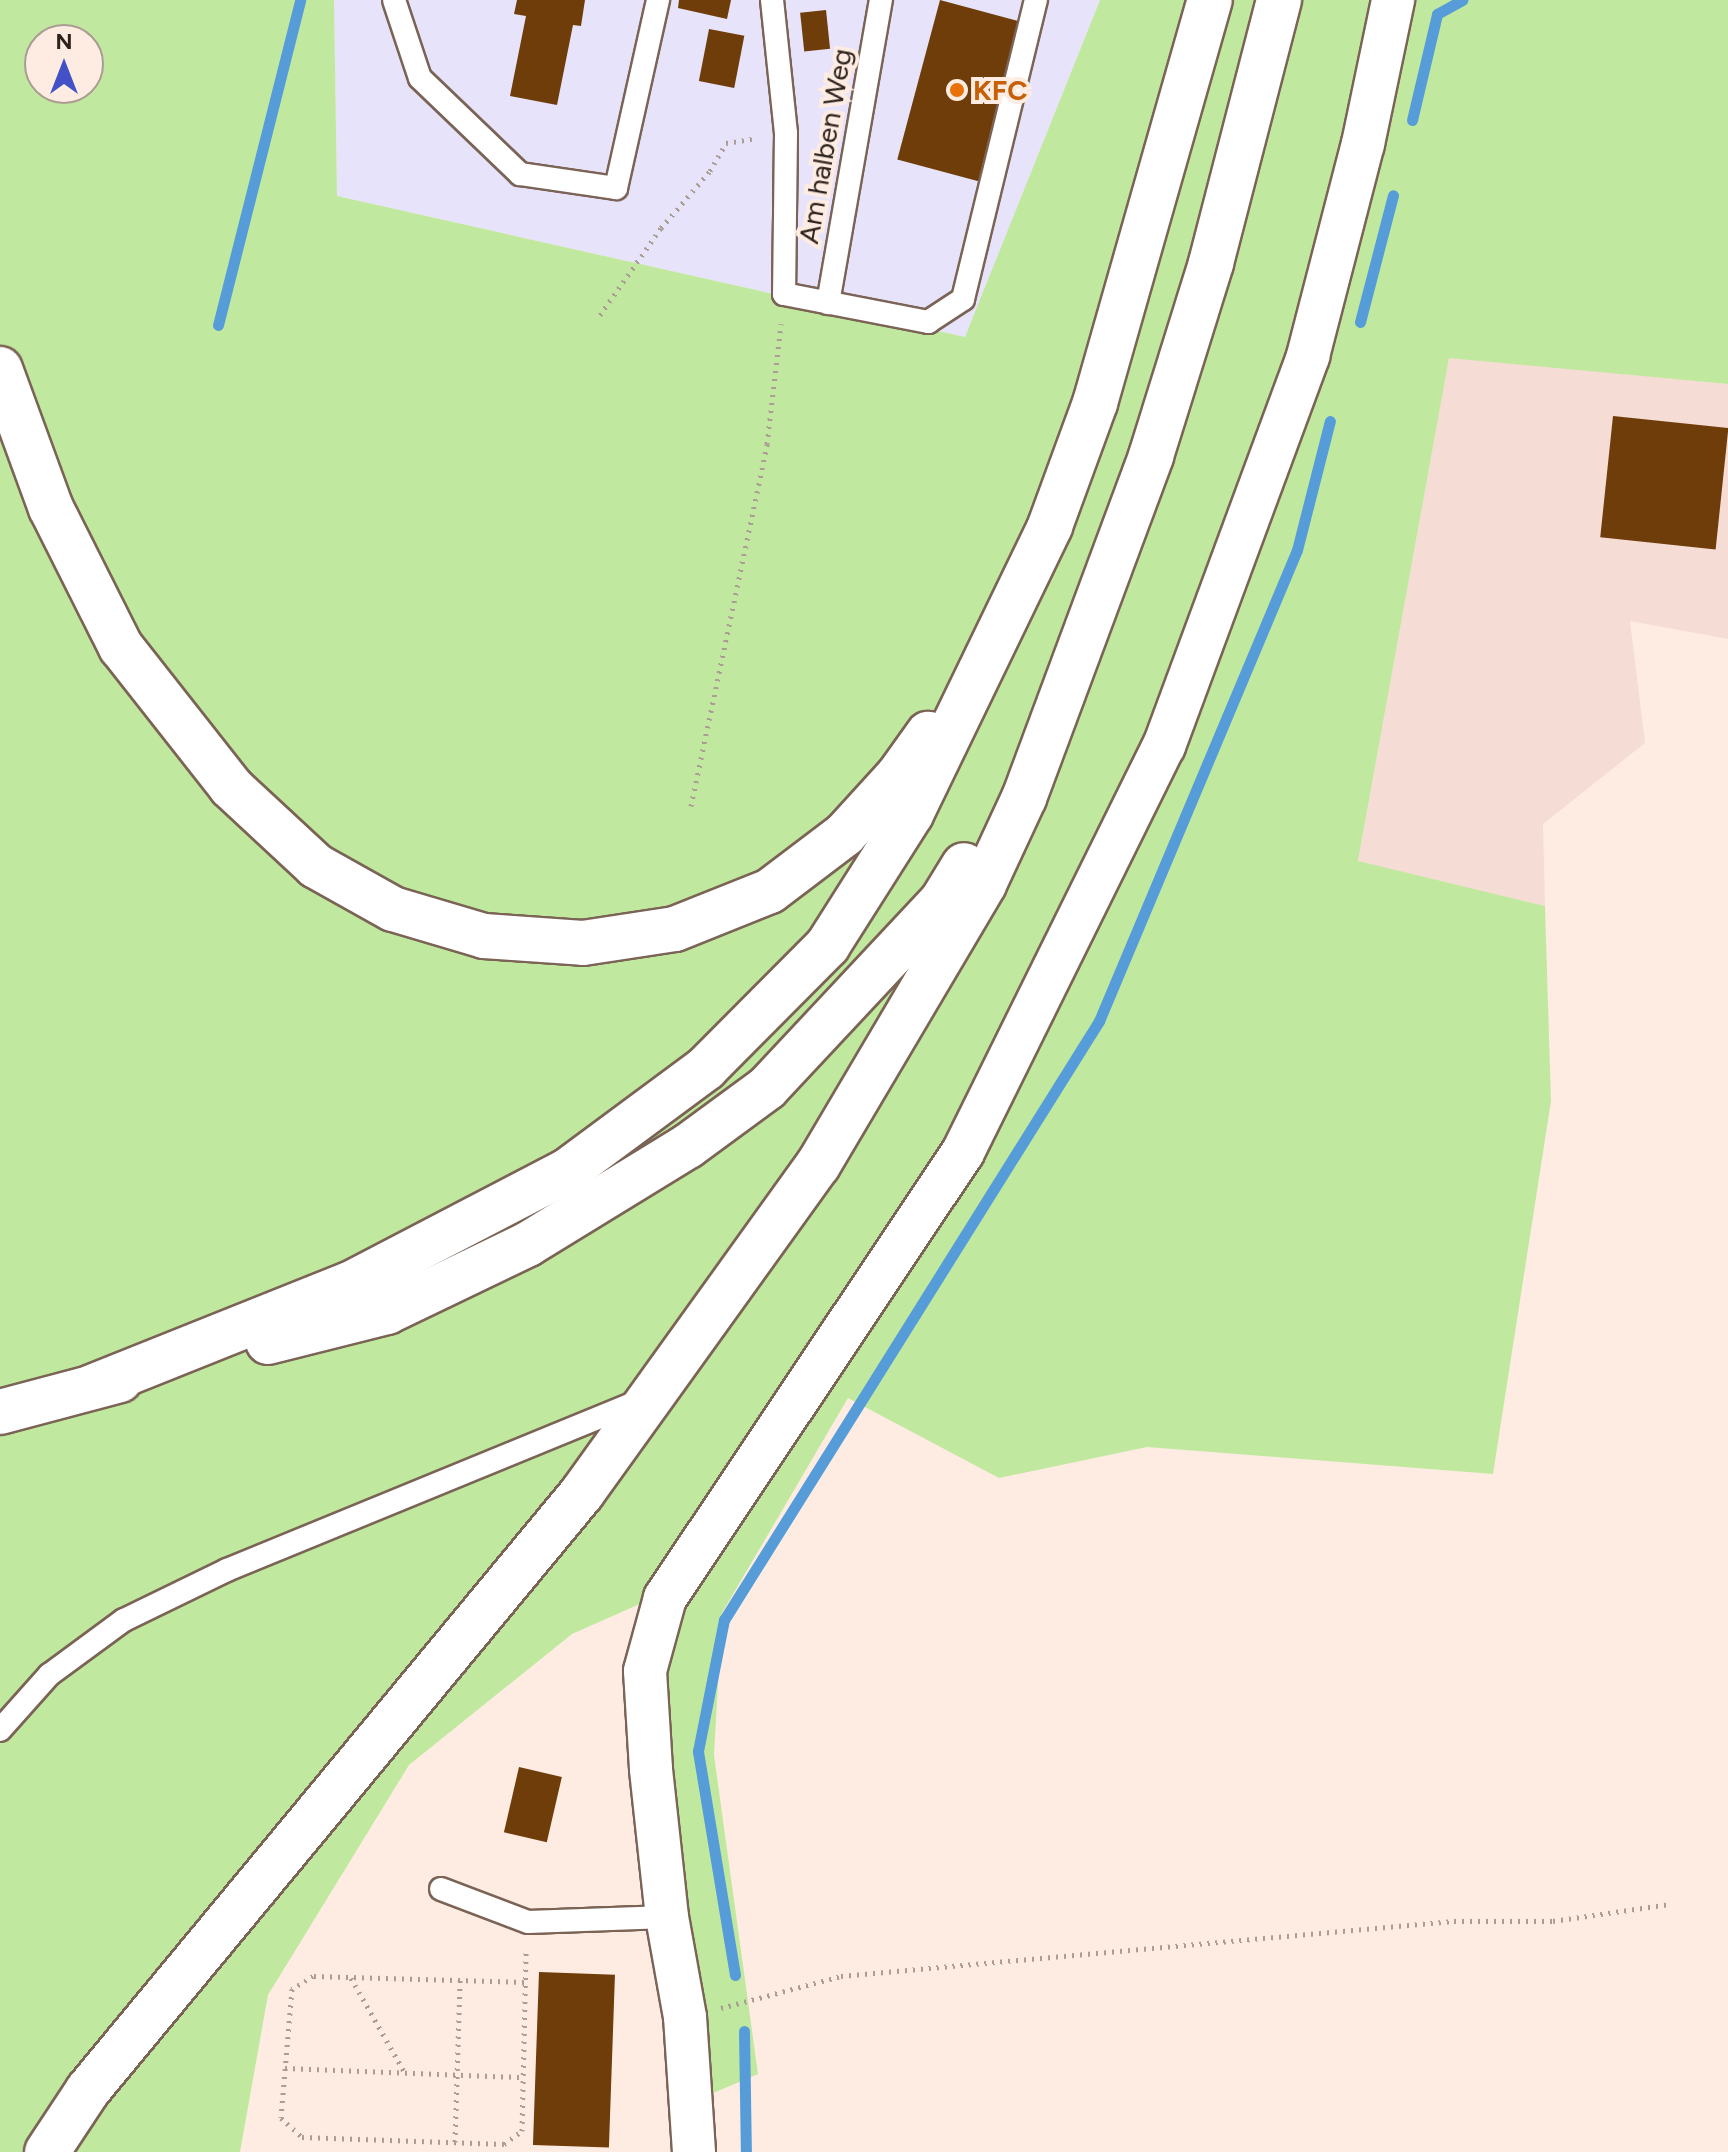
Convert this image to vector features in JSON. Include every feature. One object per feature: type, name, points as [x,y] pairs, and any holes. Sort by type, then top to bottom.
[{"type":"highway","points":[[92,1387],[364,1277],[567,1171],[706,1068],[828,945],[911,814],[1050,526],[1095,403],[1210,0]]},
{"type":"highway","points":[[47,2152],[88,2090],[582,1493],[818,1165],[977,897],[1024,798],[1155,442],[1211,263],[1279,0]]},
{"type":"highway","points":[[0,369],[51,508],[121,647],[231,787],[316,866],[393,909],[484,936],[583,943],[675,929],[770,891],[845,834],[898,776],[999,635]]},
{"type":"highway","points":[[0,1412],[387,1312],[528,1244],[688,1146],[767,1088],[942,901],[1057,704]]},
{"type":"street","points":[[694,2152],[685,2017],[667,1917],[651,1769],[645,1671],[665,1598],[963,1152],[1164,746],[1308,356],[1363,144],[1393,0]]},
{"type":"lane","points":[[394,0],[420,78],[520,174],[616,188],[658,0]]},
{"type":"lane","points":[[772,0],[786,133],[784,294],[928,322],[963,299],[1036,0]]},
{"type":"lane","name":"Am halben Weg","points":[[828,303],[881,0]]},
{"type":"lane","points":[[0,1730],[49,1675],[124,1620],[227,1570],[652,1395]]},
{"type":"lane","points":[[441,1889],[528,1922],[667,1917]]},
{"type":"path","points":[[600,315],[661,228],[710,171],[726,143],[786,133]]},
{"type":"path","points":[[691,806],[767,444],[784,294]]},
{"type":"path","points":[[685,2017],[841,1976],[1454,1921],[1553,1921],[1670,1904]]},
{"type":"path","points":[[313,1976],[460,1980],[524,1982],[522,2131],[504,2144],[302,2137],[281,2118],[292,1989],[313,1976]]},
{"type":"path","points":[[351,1977],[405,2073]]},
{"type":"path","points":[[455,2142],[460,1980]]},
{"type":"path","points":[[285,2068],[523,2077]]},
{"type":"shaded area","points":[[334,0],[1100,0],[965,337],[337,196]]},
{"type":"shaded area","points":[[1449,357],[1728,384],[1728,639],[1630,621],[1645,743],[1543,824],[1545,906],[1358,862]]},
{"type":"green space","points":[[0,0],[334,0],[337,196],[965,337],[1100,0],[1728,0],[1728,384],[1449,358],[1358,861],[1545,906],[1551,1101],[1493,1474],[1147,1447],[999,1478],[848,1398],[722,1613],[714,1755],[758,2074],[711,2094],[656,1746],[651,1599],[572,1634],[409,1765],[268,1995],[240,2152],[0,2152]]},
{"type":"building","points":[[517,0],[585,0],[581,26],[573,25],[557,105],[510,96],[526,16],[514,14]]},
{"type":"building","points":[[679,0],[731,0],[727,19],[678,8]]},
{"type":"building","name":"KFC","points":[[940,0],[1022,22],[979,181],[897,159]]},
{"type":"building","points":[[826,10],[830,49],[804,52],[800,13]]},
{"type":"building","points":[[709,29],[744,36],[734,88],[699,81]]},
{"type":"building","points":[[1613,416],[1728,428],[1716,549],[1600,537]]},
{"type":"building","points":[[519,1767],[562,1777],[547,1842],[504,1832]]},
{"type":"building","points":[[539,1972],[615,1975],[609,2148],[533,2145]]},
{"type":"waterway","points":[[218,325],[300,0]]},
{"type":"waterway","points":[[1412,120],[1437,14],[1462,0]]},
{"type":"waterway","points":[[1360,322],[1393,195]]},
{"type":"waterway","points":[[735,1975],[698,1751],[724,1620],[1099,1021],[1297,550],[1330,421]]},
{"type":"waterway","points":[[744,2031],[746,2152]]},
{"type":"place","name":"KFC","points":[[957,90]]}]
